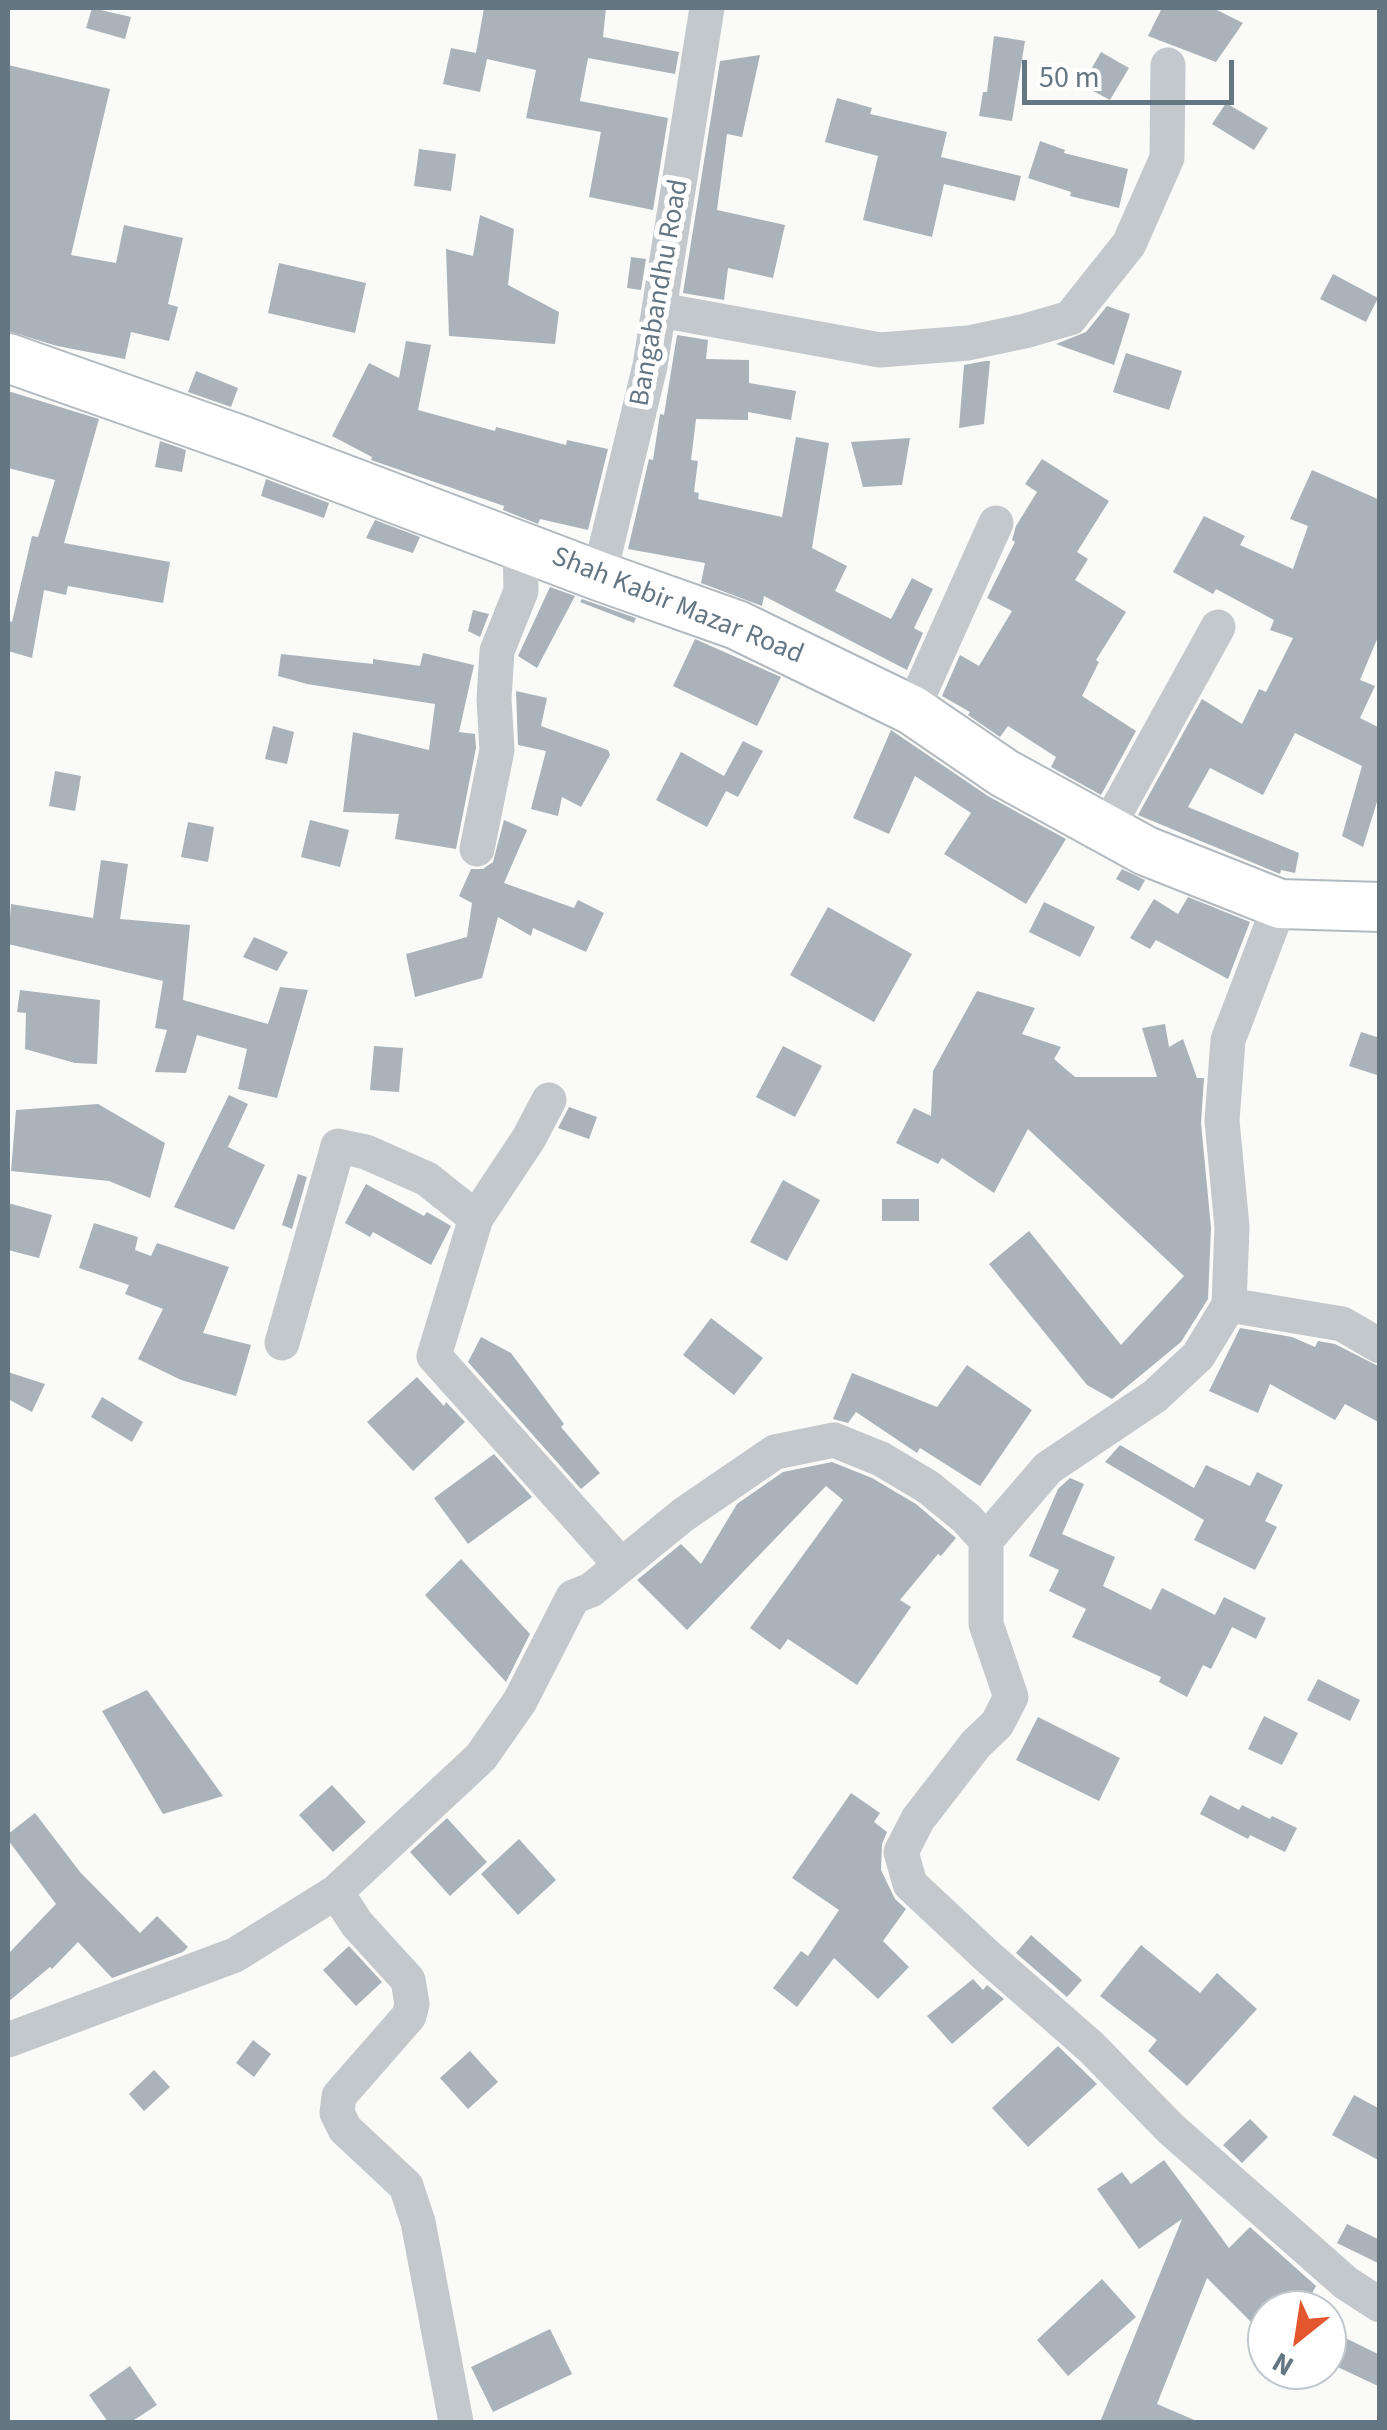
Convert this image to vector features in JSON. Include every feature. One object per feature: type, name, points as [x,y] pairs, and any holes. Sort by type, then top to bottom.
[{"type":"street","name":"Bangabandhu Road","points":[[599,576],[650,366],[707,8]]},
{"type":"street","points":[[660,310],[880,350],[968,342],[1025,332],[1070,318],[1128,244],[1167,158],[1168,65]]},
{"type":"street","name":"Shah Kabir Mazar Road","points":[[8,358],[737,625],[912,710],[1004,773],[1146,852],[1280,904],[1380,907]]},
{"type":"street","points":[[912,710],[996,523]]},
{"type":"street","points":[[477,850],[497,750],[497,650],[521,591],[520,544]]},
{"type":"street","points":[[1106,830],[1218,627]]},
{"type":"street","points":[[1280,904],[1228,1040],[1222,1121],[1232,1227],[1229,1306],[1198,1356],[1155,1396],[1048,1468],[986,1540],[986,1624],[1010,1697],[997,1724],[918,1819],[901,1852],[910,1884],[1092,2047],[1170,2128],[1346,2283],[1380,2305]]},
{"type":"street","points":[[549,1100],[530,1138],[476,1218],[434,1356],[621,1565]]},
{"type":"street","points":[[282,1342],[338,1146],[366,1152],[427,1179],[476,1218]]},
{"type":"street","points":[[1229,1306],[1342,1324],[1380,1346]]},
{"type":"street","points":[[8,2040],[235,1954],[336,1892],[481,1757],[520,1701],[573,1596],[591,1590],[683,1515],[774,1452],[834,1440],[881,1459],[928,1487],[986,1540]]},
{"type":"street","points":[[336,1892],[358,1924],[408,1980],[412,2004],[408,2016],[339,2096],[337,2113],[345,2129],[406,2186],[418,2222],[456,2422]]},
{"type":"building","points":[[92,8],[131,17],[125,39],[86,28]]},
{"type":"building","points":[[484,8],[606,8],[603,37],[679,52],[675,74],[588,58],[580,101],[668,118],[653,210],[589,197],[601,132],[526,118],[536,70],[487,59],[480,92],[443,84],[451,48],[476,53]]},
{"type":"building","points":[[1162,8],[1213,8],[1243,23],[1216,62],[1148,36]]},
{"type":"building","points":[[994,36],[1025,41],[1012,121],[979,116],[983,92],[987,92]]},
{"type":"building","points":[[1101,52],[1129,68],[1110,100],[1082,85]]},
{"type":"building","points":[[760,55],[742,137],[727,134],[717,210],[785,225],[773,278],[728,268],[724,300],[683,293],[720,61]]},
{"type":"building","points":[[8,65],[110,89],[71,255],[116,263],[124,225],[183,238],[168,304],[178,307],[169,341],[131,332],[125,359],[57,346],[8,331]]},
{"type":"building","points":[[837,98],[872,108],[870,114],[947,132],[941,157],[1021,176],[1015,201],[944,184],[932,237],[863,220],[878,156],[825,142]]},
{"type":"building","points":[[1226,103],[1268,128],[1254,150],[1212,124]]},
{"type":"building","points":[[1040,141],[1065,150],[1064,153],[1128,169],[1119,208],[1070,196],[1071,192],[1028,178]]},
{"type":"building","points":[[419,149],[456,154],[451,191],[414,186]]},
{"type":"building","points":[[480,215],[514,229],[508,285],[559,312],[555,344],[449,336],[446,249],[473,256]]},
{"type":"building","points":[[631,257],[646,259],[641,290],[627,288]]},
{"type":"building","points":[[279,263],[366,283],[355,333],[268,313]]},
{"type":"building","points":[[1333,274],[1378,298],[1366,322],[1320,299]]},
{"type":"building","points":[[1107,306],[1130,314],[1114,365],[1056,344],[1086,332]]},
{"type":"building","points":[[677,335],[708,340],[706,359],[749,360],[749,383],[796,391],[791,420],[748,412],[748,420],[696,419],[691,460],[698,461],[694,492],[699,493],[698,499],[782,517],[796,437],[829,443],[812,548],[847,566],[835,591],[891,619],[912,578],[933,589],[914,628],[923,633],[907,670],[764,596],[762,606],[701,583],[705,563],[628,549],[649,459],[653,460],[660,414],[664,415]]},
{"type":"building","points":[[406,341],[431,345],[418,410],[495,431],[496,427],[566,445],[567,440],[608,449],[588,530],[540,519],[538,524],[503,510],[504,506],[371,460],[372,457],[332,436],[369,363],[399,378]]},
{"type":"building","points":[[1126,353],[1182,371],[1169,410],[1113,392]]},
{"type":"building","points":[[990,361],[984,424],[959,428],[964,365]]},
{"type":"building","points":[[196,371],[238,388],[231,407],[188,392]]},
{"type":"building","points":[[8,391],[99,419],[64,543],[170,562],[163,603],[68,586],[66,595],[44,590],[32,658],[8,651],[8,620],[12,622],[32,536],[38,537],[55,480],[8,468]]},
{"type":"building","points":[[910,438],[902,485],[863,487],[851,442]]},
{"type":"building","points":[[160,441],[186,450],[182,472],[155,467]]},
{"type":"building","points":[[1042,459],[1109,501],[1077,552],[1088,559],[1075,580],[1126,612],[1096,660],[1099,662],[1082,696],[1136,731],[1101,795],[1051,767],[1056,757],[1008,726],[1000,737],[968,715],[970,712],[942,696],[960,655],[979,666],[1012,611],[987,598],[1015,542],[1012,540],[1016,526],[1037,492],[1025,484]]},
{"type":"building","points":[[1312,470],[1380,500],[1380,632],[1360,680],[1375,686],[1360,718],[1380,728],[1380,792],[1363,847],[1342,836],[1362,766],[1295,733],[1263,795],[1210,768],[1188,807],[1299,853],[1295,873],[1281,870],[1280,874],[1138,815],[1202,699],[1242,724],[1259,689],[1266,692],[1293,638],[1270,630],[1274,620],[1216,589],[1213,594],[1173,572],[1204,516],[1245,536],[1240,545],[1293,569],[1308,526],[1290,519]]},
{"type":"building","points":[[266,479],[329,503],[324,518],[261,496]]},
{"type":"building","points":[[375,520],[420,537],[413,553],[366,538]]},
{"type":"building","points":[[550,587],[575,596],[537,668],[518,656]]},
{"type":"building","points":[[582,599],[636,618],[634,623],[580,602]]},
{"type":"building","points":[[473,610],[489,614],[480,637],[468,631]]},
{"type":"building","points":[[695,639],[781,677],[757,726],[673,686]]},
{"type":"building","points":[[423,653],[474,665],[459,732],[475,734],[476,748],[456,849],[395,839],[399,814],[343,812],[353,732],[429,750],[435,704],[278,676],[281,654],[420,666]]},
{"type":"building","points":[[516,691],[547,698],[541,726],[608,750],[610,755],[581,807],[562,797],[558,816],[531,809],[546,751],[518,745]]},
{"type":"building","points":[[273,726],[294,732],[287,764],[265,759]]},
{"type":"building","points":[[891,730],[988,796],[1066,839],[1026,904],[944,854],[971,813],[915,776],[889,834],[853,818]]},
{"type":"building","points":[[743,741],[763,751],[738,797],[726,791],[707,827],[656,800],[681,752],[724,776]]},
{"type":"building","points":[[55,771],[81,776],[75,811],[49,806]]},
{"type":"building","points":[[310,820],[349,830],[340,867],[301,857]]},
{"type":"building","points":[[504,820],[527,830],[504,883],[574,908],[578,900],[604,913],[586,952],[533,928],[531,936],[498,917],[482,978],[415,997],[406,954],[467,937],[472,903],[459,896],[471,869],[483,869],[493,862]]},
{"type":"building","points":[[188,822],[214,827],[208,862],[181,857]]},
{"type":"building","points":[[101,860],[128,864],[120,919],[190,925],[183,1000],[268,1024],[280,987],[308,990],[277,1098],[238,1089],[247,1049],[197,1035],[186,1073],[155,1072],[167,1030],[155,1028],[163,981],[8,944],[11,904],[93,918]]},
{"type":"building","points":[[1122,869],[1145,880],[1139,891],[1116,879]]},
{"type":"building","points":[[1188,897],[1250,922],[1228,979],[1156,940],[1150,949],[1130,938],[1154,899],[1178,914]]},
{"type":"building","points":[[1044,902],[1095,927],[1080,957],[1029,932]]},
{"type":"building","points":[[828,907],[912,954],[874,1022],[790,975]]},
{"type":"building","points":[[254,937],[288,952],[277,971],[243,957]]},
{"type":"building","points":[[20,990],[100,1000],[97,1064],[75,1063],[25,1049],[26,1013],[17,1012]]},
{"type":"building","points":[[977,991],[1035,1008],[1022,1034],[1061,1047],[1054,1059],[1075,1077],[1157,1077],[1142,1028],[1165,1024],[1169,1047],[1183,1039],[1197,1078],[1204,1078],[1201,1123],[1211,1228],[1208,1299],[1181,1342],[1112,1399],[1087,1385],[989,1264],[1029,1231],[1121,1345],[1184,1276],[1028,1129],[994,1193],[942,1158],[938,1164],[896,1143],[914,1108],[931,1116],[933,1071]]},
{"type":"building","points":[[1361,1032],[1380,1038],[1380,1076],[1349,1066]]},
{"type":"building","points":[[374,1046],[403,1048],[399,1092],[370,1090]]},
{"type":"building","points":[[783,1046],[822,1066],[795,1117],[756,1097]]},
{"type":"building","points":[[229,1095],[248,1104],[228,1147],[265,1165],[234,1230],[174,1207]]},
{"type":"building","points":[[98,1104],[165,1143],[150,1198],[109,1181],[11,1171],[16,1110]]},
{"type":"building","points":[[569,1107],[597,1117],[589,1139],[558,1128]]},
{"type":"building","points":[[298,1174],[307,1177],[292,1229],[282,1225]]},
{"type":"building","points":[[783,1180],[820,1200],[787,1261],[750,1242]]},
{"type":"building","points":[[366,1184],[451,1226],[431,1265],[373,1232],[370,1237],[345,1223]]},
{"type":"building","points":[[882,1199],[919,1199],[919,1221],[882,1221]]},
{"type":"building","points":[[8,1203],[52,1215],[39,1258],[8,1250]]},
{"type":"building","points":[[94,1223],[138,1237],[135,1250],[151,1256],[157,1243],[229,1267],[203,1333],[251,1345],[236,1396],[181,1380],[138,1359],[163,1309],[125,1294],[129,1285],[79,1268]]},
{"type":"building","points":[[711,1318],[763,1358],[734,1395],[683,1355]]},
{"type":"building","points":[[1240,1328],[1292,1337],[1315,1347],[1318,1341],[1335,1344],[1380,1367],[1380,1423],[1345,1404],[1335,1420],[1270,1384],[1258,1413],[1209,1391]]},
{"type":"building","points":[[481,1337],[511,1353],[564,1424],[561,1427],[600,1473],[581,1489],[468,1362]]},
{"type":"building","points":[[967,1365],[1032,1410],[980,1486],[920,1448],[917,1453],[856,1412],[848,1423],[833,1419],[852,1373],[937,1407]]},
{"type":"building","points":[[8,1372],[45,1384],[32,1412],[8,1399]]},
{"type":"building","points":[[417,1377],[465,1422],[413,1471],[367,1422]]},
{"type":"building","points":[[102,1397],[143,1422],[132,1442],[91,1417]]},
{"type":"building","points":[[1120,1445],[1194,1488],[1206,1465],[1250,1486],[1257,1472],[1283,1485],[1265,1521],[1277,1527],[1255,1570],[1194,1540],[1204,1520],[1105,1462]]},
{"type":"building","points":[[494,1454],[532,1497],[468,1544],[434,1498]]},
{"type":"building","points":[[832,1462],[872,1478],[916,1504],[956,1538],[900,1600],[911,1607],[857,1685],[788,1639],[780,1650],[750,1628],[843,1500],[826,1486],[687,1630],[637,1580],[681,1544],[701,1564],[737,1504],[783,1472]]},
{"type":"building","points":[[1070,1478],[1084,1484],[1062,1534],[1115,1557],[1103,1586],[1151,1610],[1162,1588],[1215,1615],[1224,1597],[1266,1618],[1256,1639],[1232,1627],[1211,1669],[1203,1665],[1187,1697],[1159,1682],[1161,1677],[1072,1637],[1086,1609],[1049,1591],[1059,1570],[1029,1556],[1058,1489]]},
{"type":"building","points":[[461,1559],[530,1634],[506,1682],[425,1595]]},
{"type":"building","points":[[1318,1679],[1360,1700],[1350,1721],[1307,1700]]},
{"type":"building","points":[[147,1690],[223,1796],[163,1814],[102,1711]]},
{"type":"building","points":[[1264,1716],[1298,1733],[1282,1765],[1248,1749]]},
{"type":"building","points":[[1038,1717],[1120,1758],[1099,1801],[1016,1760]]},
{"type":"building","points":[[332,1785],[366,1822],[333,1852],[299,1815]]},
{"type":"building","points":[[851,1793],[880,1813],[874,1822],[887,1832],[882,1844],[881,1870],[895,1899],[906,1909],[883,1941],[909,1967],[878,1999],[834,1958],[797,2007],[773,1988],[801,1951],[808,1956],[839,1910],[792,1878]]},
{"type":"building","points":[[1210,1795],[1239,1810],[1242,1805],[1297,1828],[1285,1852],[1250,1835],[1248,1839],[1200,1814]]},
{"type":"building","points":[[35,1813],[80,1872],[140,1933],[157,1916],[188,1947],[112,1978],[78,1942],[52,1969],[8,2002],[8,1954],[56,1904],[8,1840],[8,1834]]},
{"type":"building","points":[[447,1818],[487,1862],[450,1896],[410,1852]]},
{"type":"building","points":[[519,1839],[556,1880],[518,1915],[481,1874]]},
{"type":"building","points":[[1031,1935],[1082,1980],[1067,1997],[1016,1953]]},
{"type":"building","points":[[1141,1945],[1200,1993],[1217,1973],[1257,2009],[1187,2086],[1148,2051],[1157,2040],[1100,1996]]},
{"type":"building","points":[[349,1946],[382,1982],[356,2006],[323,1970]]},
{"type":"building","points":[[973,1979],[983,1990],[987,1985],[1004,1999],[952,2044],[927,2016]]},
{"type":"building","points":[[253,2040],[271,2054],[254,2077],[236,2063]]},
{"type":"building","points":[[1058,2046],[1097,2084],[1028,2147],[992,2108]]},
{"type":"building","points":[[470,2051],[498,2082],[468,2109],[440,2078]]},
{"type":"building","points":[[154,2070],[170,2087],[144,2111],[129,2094]]},
{"type":"building","points":[[1354,2095],[1380,2109],[1380,2161],[1332,2135]]},
{"type":"building","points":[[1250,2119],[1268,2137],[1242,2163],[1223,2145]]},
{"type":"building","points":[[1164,2160],[1229,2248],[1250,2227],[1316,2286],[1314,2290],[1247,2290],[1247,2318],[1207,2278],[1157,2404],[1199,2422],[1100,2422],[1182,2219],[1139,2249],[1097,2189],[1122,2172],[1131,2184]]},
{"type":"building","points":[[1347,2224],[1380,2240],[1380,2264],[1337,2243]]},
{"type":"building","points":[[1102,2279],[1136,2317],[1068,2376],[1037,2340]]},
{"type":"building","points":[[550,2329],[572,2374],[493,2412],[471,2367]]},
{"type":"building","points":[[1347,2339],[1380,2355],[1380,2387],[1347,2371]]},
{"type":"building","points":[[130,2366],[157,2405],[131,2422],[108,2422],[89,2395]]}]
